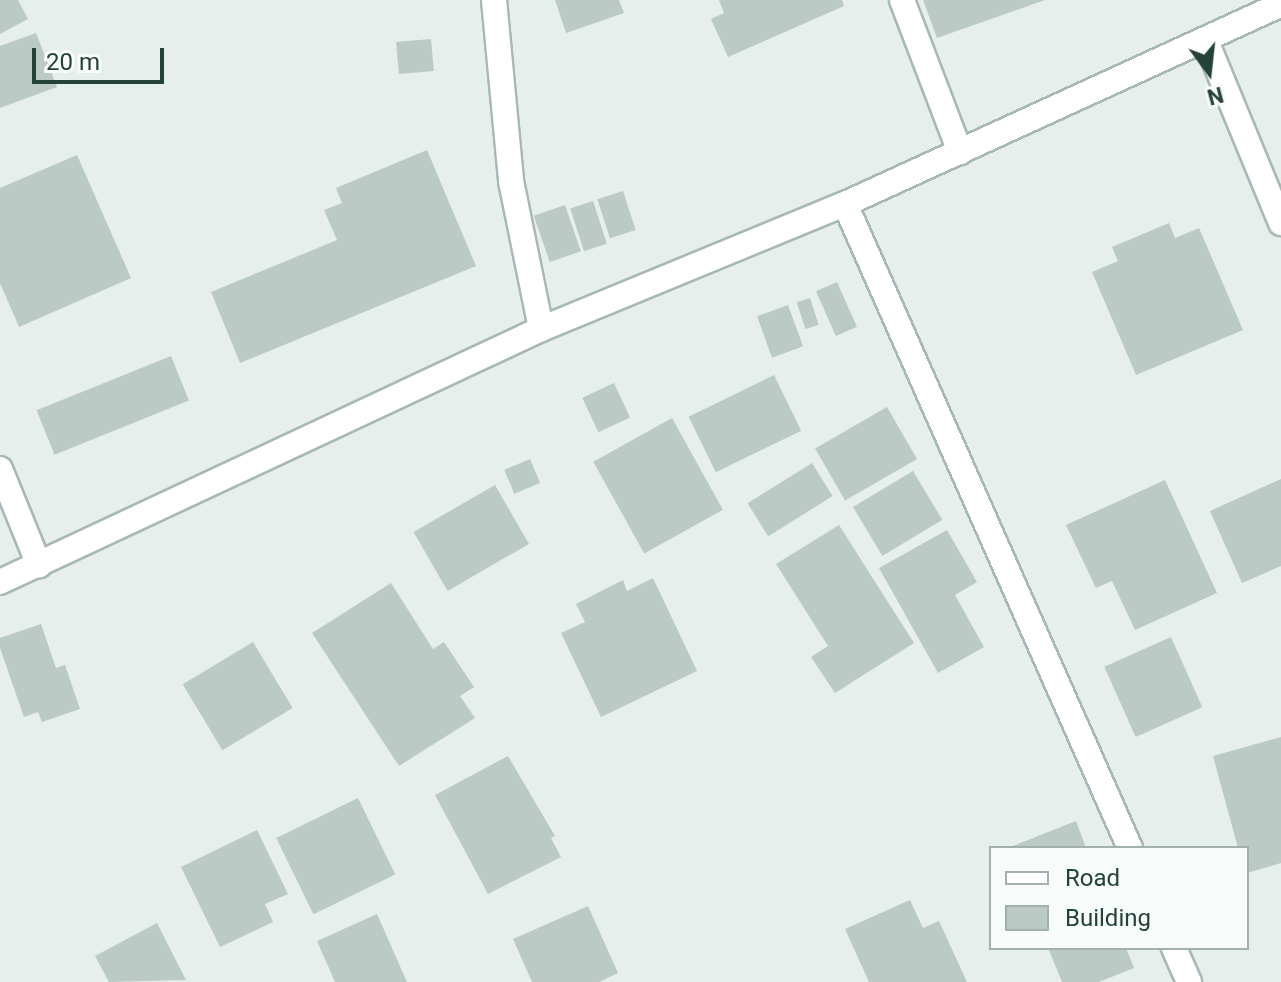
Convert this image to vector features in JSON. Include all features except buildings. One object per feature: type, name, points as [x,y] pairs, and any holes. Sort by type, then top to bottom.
[{"type":"street","points":[[494,0],[511,181],[541,329]]},
{"type":"street","points":[[902,0],[960,152]]},
{"type":"street","points":[[0,582],[541,329],[845,204],[1206,41],[1267,5]]},
{"type":"street","points":[[1206,41],[1281,223]]},
{"type":"street","points":[[845,204],[1129,846]]},
{"type":"street","points":[[0,469],[39,565]]},
{"type":"street","points":[[1175,950],[1189,982]]}]
